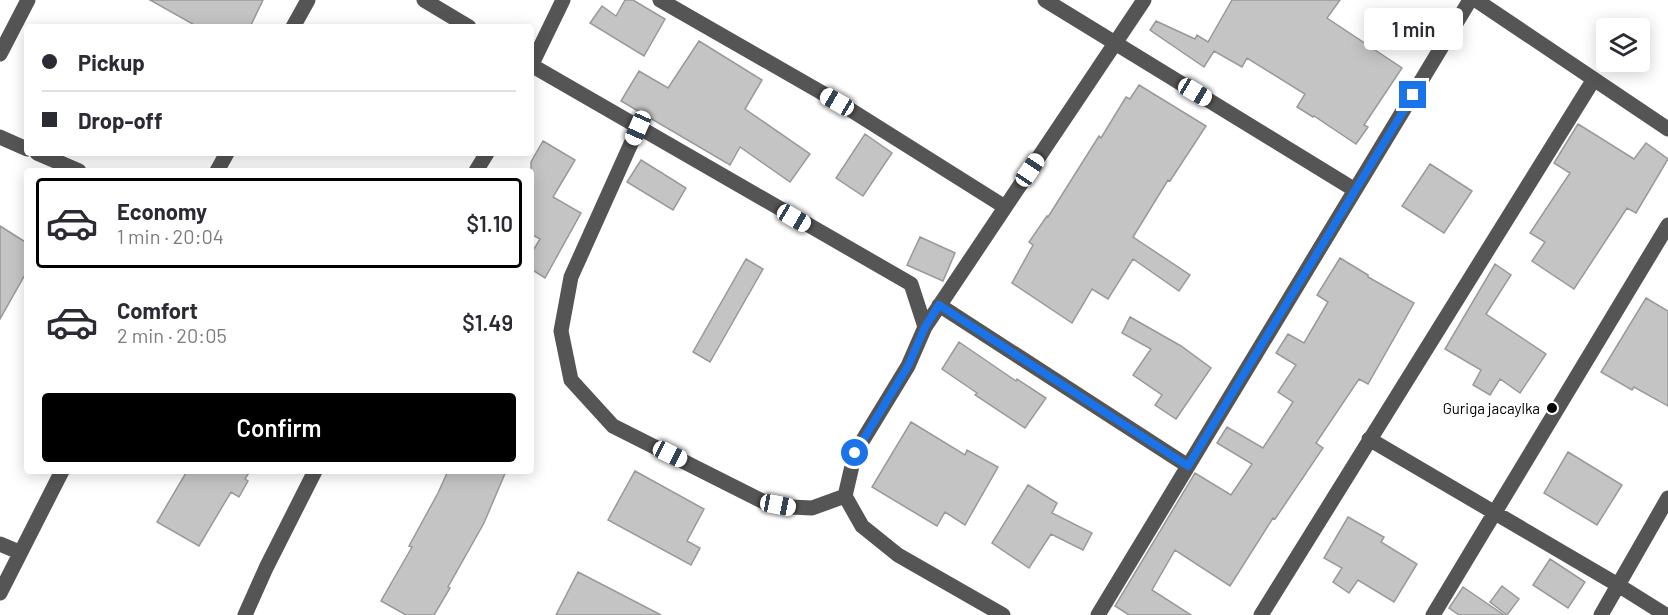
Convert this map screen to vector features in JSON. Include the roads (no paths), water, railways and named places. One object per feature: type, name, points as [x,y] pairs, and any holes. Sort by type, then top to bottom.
[{"type":"street","points":[[0,54],[28,0]]},
{"type":"street","points":[[295,24],[308,0]]},
{"type":"street","points":[[424,0],[463,24]]},
{"type":"street","points":[[534,59],[563,0]]},
{"type":"street","points":[[660,0],[837,102],[1005,207]]},
{"type":"street","points":[[1045,0],[1355,190]]},
{"type":"street","points":[[1003,615],[898,555],[862,526],[845,496],[855,453],[908,366],[925,327],[1144,0]]},
{"type":"street","points":[[1098,615],[1470,0]]},
{"type":"street","points":[[1476,0],[1668,129]]},
{"type":"street","points":[[534,67],[911,284],[925,327]]},
{"type":"street","points":[[1261,615],[1594,79]]},
{"type":"street","points":[[638,128],[571,277],[561,332],[571,380],[613,426],[765,502],[812,508],[845,496]]},
{"type":"street","points":[[0,137],[24,148]]},
{"type":"street","points":[[44,156],[71,168]]},
{"type":"street","points":[[1433,615],[1668,225]]},
{"type":"street","points":[[939,305],[1188,466]]},
{"type":"street","points":[[1370,440],[1666,615]]},
{"type":"street","points":[[0,593],[60,474]]},
{"type":"street","points":[[245,615],[313,474]]},
{"type":"street","points":[[1601,615],[1668,498]]},
{"type":"street","points":[[0,544],[19,552]]},
{"type":"place","name":"Guriga jacaylka","points":[[1552,408]]}]
